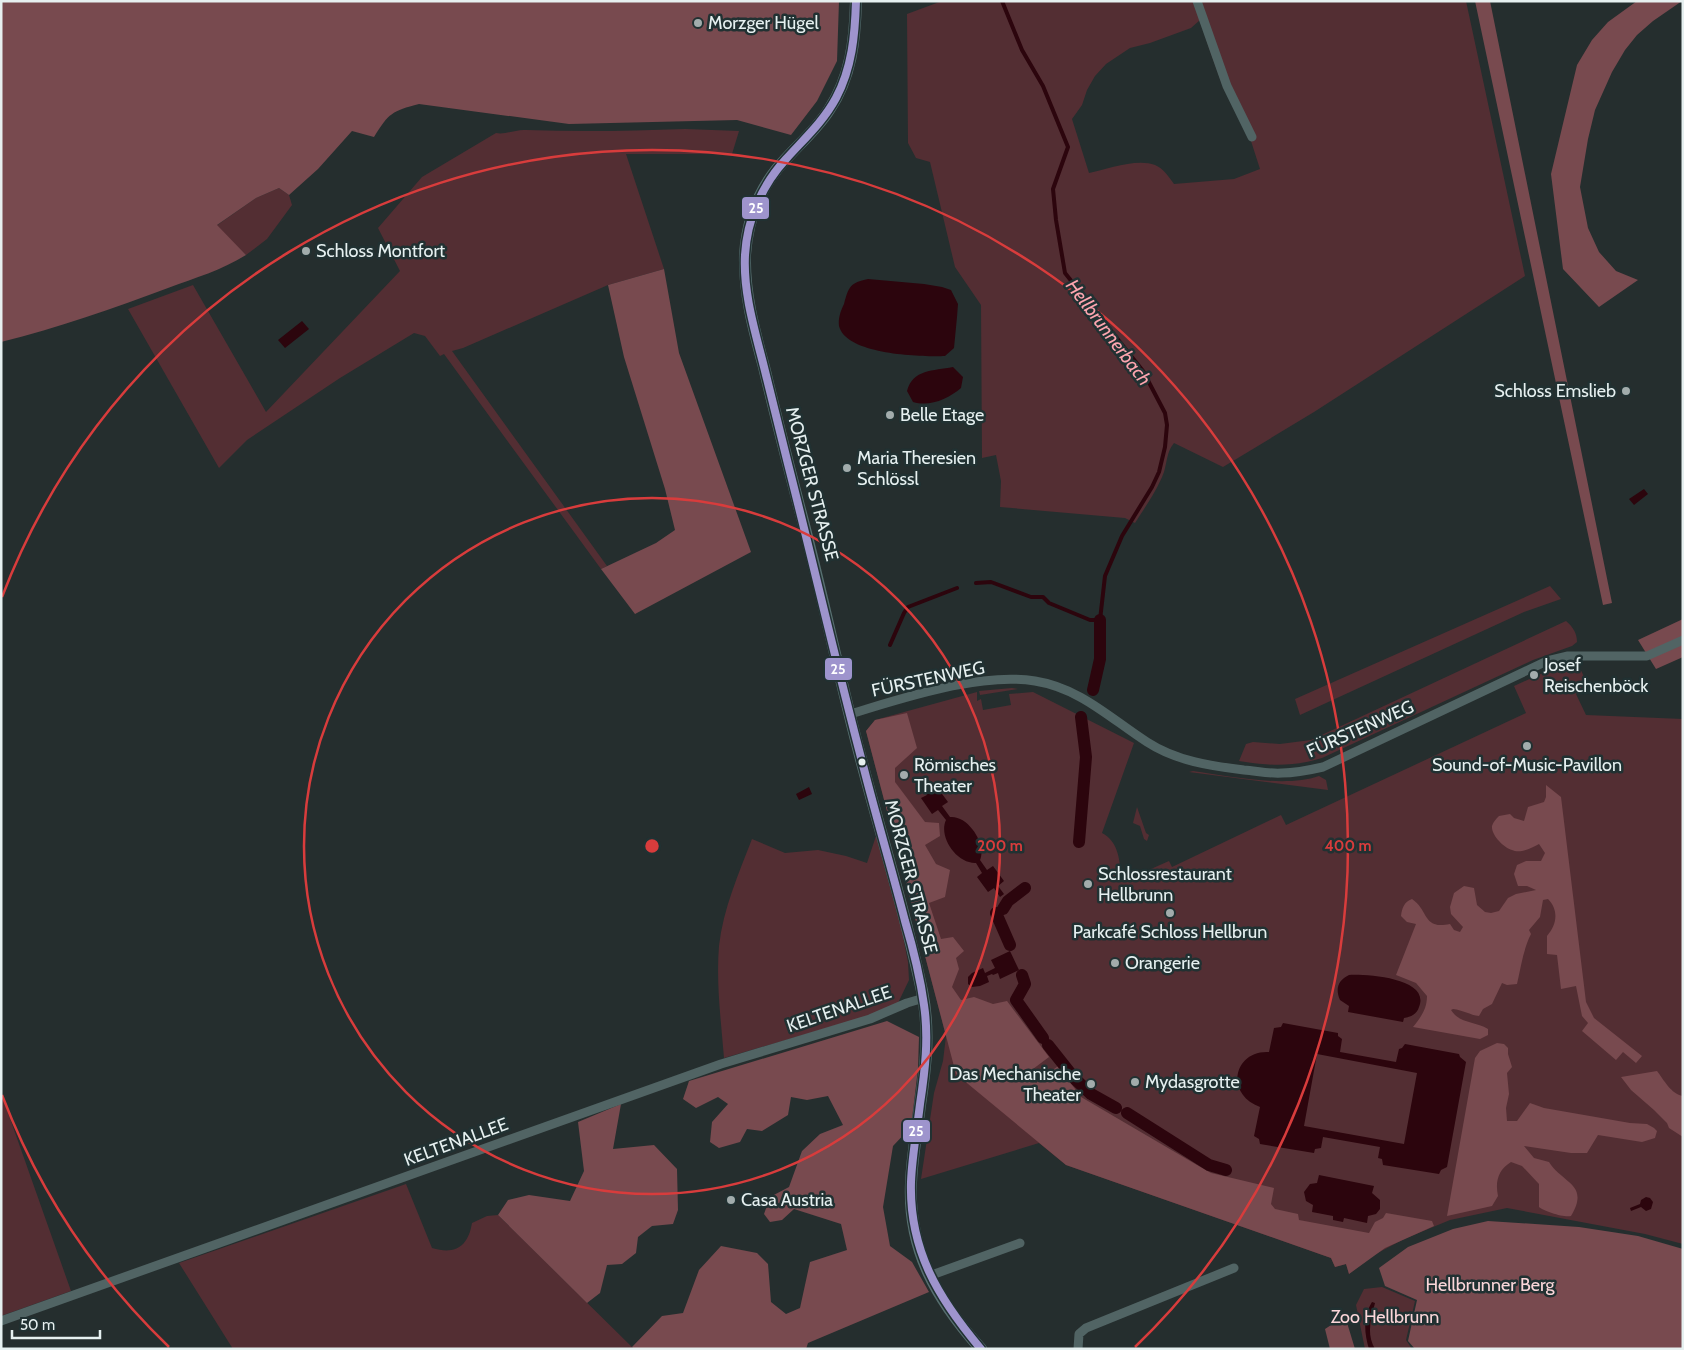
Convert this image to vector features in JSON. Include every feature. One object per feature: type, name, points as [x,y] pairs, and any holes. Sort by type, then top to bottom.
[{"type":"street","name":"MORZGER STRASSE","points":[[856,1],[854,49],[844,82],[827,113],[776,170],[759,196],[749,226],[745,260],[746,290],[750,315],[814,558],[862,762],[911,940],[924,998],[927,1057],[912,1167],[910,1199],[914,1232],[921,1257],[944,1304],[981,1349]]},
{"type":"street","points":[[1197,1],[1226,86],[1252,137]]},
{"type":"street","name":"FÜRSTENWEG","points":[[850,714],[976,681],[1036,681],[1074,692],[1148,743],[1190,761],[1264,772],[1300,772],[1323,767],[1547,661],[1568,656],[1647,656],[1683,640]]},
{"type":"street","name":"KELTENALLEE","points":[[1,1322],[721,1064],[870,1019],[907,1002],[924,998]]},
{"type":"street","points":[[929,1276],[1020,1243]]},
{"type":"street","points":[[1078,1349],[1079,1334],[1086,1328],[1234,1268]]},
{"type":"green space","points":[[1,1],[839,1],[837,61],[817,101],[791,135],[737,120],[569,124],[419,104],[397,111],[388,118],[374,137],[352,131],[318,169],[289,195],[279,188],[256,198],[217,225],[246,255],[208,273],[106,310],[1,342]]},
{"type":"green space","points":[[942,1],[1466,1],[1525,276],[1314,412],[1223,467],[1174,443],[1158,486],[1135,523],[1125,518],[1000,507],[1001,481],[996,455],[982,458],[981,305],[955,267],[930,162],[916,158],[908,143],[907,14]],"holes":[[[1200,20],[1222,84],[1251,141],[1260,169],[1234,179],[1174,184],[1161,168],[1148,163],[1131,163],[1089,173],[1072,119],[1082,105],[1087,90],[1095,76],[1106,64],[1130,48],[1191,28]]]},
{"type":"green space","points":[[1475,1],[1490,1],[1612,603],[1603,605]]},
{"type":"green space","points":[[1637,1],[1682,1],[1653,21],[1637,35],[1625,50],[1612,72],[1595,110],[1580,187],[1588,228],[1599,252],[1616,271],[1638,280],[1599,307],[1563,269],[1551,174],[1577,65],[1592,40],[1608,22]]},
{"type":"green space","points":[[685,129],[739,131],[732,154],[626,154],[664,269],[608,285],[463,348],[452,351],[607,566],[601,569],[444,354],[440,356],[425,336],[414,333],[340,378],[247,440],[219,468],[128,309],[193,285],[266,412],[400,271],[378,228],[422,177],[496,133],[522,130],[606,131]]},
{"type":"green space","points":[[279,188],[289,195],[292,205],[267,239],[246,255],[216,226],[256,198]]},
{"type":"green space","points":[[664,269],[679,353],[751,552],[635,614],[601,569],[656,543],[675,530],[665,489],[624,357],[608,285]]},
{"type":"green space","points":[[1550,586],[1561,599],[1524,612],[1300,715],[1295,699]]},
{"type":"green space","points":[[1683,619],[1683,657],[1656,669],[1638,640]]},
{"type":"green space","points":[[1566,621],[1573,628],[1576,636],[1577,642],[1572,646],[1533,660],[1322,758],[1281,765],[1239,761],[1246,744],[1253,742],[1280,744],[1311,740]]},
{"type":"green space","points":[[1569,663],[1578,667],[1583,676],[1583,686],[1576,694],[1586,715],[1683,719],[1683,1244],[1645,1234],[1507,1208],[1450,1220],[1404,1239],[1374,1255],[1349,1274],[1346,1264],[1335,1267],[1331,1258],[1066,1165],[1039,1143],[921,1179],[934,1093],[943,1061],[946,1036],[866,731],[875,720],[977,692],[977,701],[981,699],[983,710],[1011,705],[1009,694],[1033,692],[1134,743],[1102,833],[1112,841],[1118,853],[1121,879],[1126,880],[1169,861],[1172,867],[1281,815],[1286,825],[1526,713],[1514,686]]},
{"type":"green space","points":[[1018,689],[980,695],[979,691]]},
{"type":"green space","points":[[907,713],[917,748],[895,768],[895,782],[925,822],[939,823],[940,836],[925,845],[936,864],[950,870],[945,897],[929,903],[941,939],[953,937],[964,951],[956,958],[959,969],[952,987],[961,1000],[974,997],[993,1004],[1007,1001],[1049,1057],[1029,1072],[1036,1083],[1058,1066],[1081,1097],[1211,1173],[1274,1188],[1271,1204],[1275,1209],[1298,1214],[1299,1220],[1369,1233],[1375,1222],[1383,1218],[1386,1213],[1432,1221],[1434,1226],[1385,1248],[1349,1274],[1346,1264],[1335,1267],[1331,1258],[1066,1165],[956,1074],[866,731],[875,720]]},
{"type":"green space","points":[[1189,772],[1274,781],[1290,781],[1319,776],[1326,780],[1328,790]]},
{"type":"green space","points":[[1546,785],[1561,797],[1586,1002],[1594,1018],[1642,1056],[1636,1063],[1623,1052],[1616,1060],[1582,1031],[1588,1023],[1582,1016],[1576,986],[1561,989],[1557,955],[1547,954],[1547,936],[1555,922],[1554,908],[1548,899],[1543,900],[1540,917],[1529,930],[1531,934],[1524,952],[1517,984],[1507,985],[1502,983],[1492,1004],[1483,1009],[1479,1016],[1451,1010],[1459,1018],[1488,1029],[1488,1035],[1480,1039],[1413,1027],[1423,1013],[1427,996],[1416,983],[1396,975],[1416,924],[1407,922],[1401,916],[1404,906],[1409,900],[1412,899],[1417,903],[1430,922],[1441,925],[1450,924],[1454,930],[1460,932],[1463,927],[1451,914],[1450,907],[1454,893],[1464,886],[1474,888],[1477,905],[1485,912],[1491,913],[1499,911],[1508,898],[1516,894],[1536,890],[1527,886],[1518,886],[1514,874],[1517,865],[1526,861],[1541,861],[1545,853],[1539,844],[1522,851],[1512,850],[1505,847],[1499,841],[1492,830],[1492,826],[1499,816],[1510,814],[1514,818],[1524,821],[1528,807],[1544,802]]},
{"type":"green space","points":[[1137,807],[1146,833],[1149,835],[1147,841],[1144,839],[1140,826],[1133,823]]},
{"type":"green space","points":[[876,836],[902,931],[908,962],[909,980],[898,1003],[875,1014],[724,1058],[718,988],[719,946],[728,905],[752,839],[785,853],[818,850],[867,863]]},
{"type":"green space","points":[[887,1021],[919,1037],[918,1069],[911,1127],[893,1146],[883,1207],[890,1246],[912,1262],[929,1292],[808,1343],[806,1349],[634,1349],[632,1347],[662,1316],[683,1313],[699,1270],[721,1246],[757,1253],[768,1264],[771,1302],[786,1314],[800,1308],[810,1262],[847,1250],[841,1224],[794,1209],[782,1220],[770,1222],[764,1214],[770,1197],[789,1187],[802,1151],[820,1134],[843,1125],[828,1096],[807,1100],[791,1097],[788,1115],[762,1131],[747,1129],[740,1142],[719,1148],[710,1142],[712,1122],[728,1104],[718,1097],[696,1108],[683,1099],[689,1081]]},
{"type":"green space","points":[[1497,1043],[1504,1044],[1508,1048],[1512,1067],[1507,1073],[1509,1094],[1506,1108],[1507,1121],[1517,1121],[1530,1103],[1544,1108],[1630,1123],[1647,1124],[1657,1131],[1655,1138],[1642,1142],[1598,1135],[1587,1153],[1571,1153],[1524,1146],[1534,1158],[1549,1162],[1572,1185],[1578,1197],[1571,1216],[1554,1214],[1539,1207],[1539,1184],[1522,1166],[1511,1162],[1498,1177],[1498,1196],[1492,1206],[1447,1216],[1475,1058],[1480,1051]]},
{"type":"green space","points":[[1657,1071],[1671,1090],[1683,1096],[1683,1137],[1669,1128],[1667,1123],[1631,1090],[1621,1077]]},
{"type":"green space","points":[[1,1093],[71,1291],[1,1316]]},
{"type":"green space","points":[[621,1104],[613,1149],[654,1145],[677,1169],[678,1210],[673,1224],[652,1226],[638,1237],[636,1253],[622,1264],[607,1265],[600,1293],[587,1303],[498,1215],[508,1200],[529,1195],[570,1201],[584,1171],[578,1122]]},
{"type":"green space","points":[[406,1184],[432,1248],[447,1250],[459,1247],[467,1238],[472,1223],[487,1216],[498,1215],[634,1349],[233,1349],[179,1263]]},
{"type":"green space","name":"Hellbrunner Berg","points":[[1488,1221],[1579,1227],[1638,1236],[1683,1249],[1683,1349],[1415,1349],[1408,1341],[1417,1300],[1385,1286],[1379,1268],[1408,1247],[1453,1229]]},
{"type":"green space","name":"Zoo Hellbrunn","points":[[1382,1287],[1415,1301],[1406,1340],[1412,1349],[1365,1349],[1356,1305],[1364,1289]]},
{"type":"green space","points":[[1345,1316],[1355,1349],[1330,1349],[1325,1329]]},
{"type":"shaded area","points":[[868,279],[924,284],[951,290],[958,304],[954,348],[945,356],[903,355],[870,348],[855,343],[845,336],[839,326],[839,320],[847,293],[851,286],[857,282]]},
{"type":"shaded area","points":[[302,321],[309,329],[285,348],[278,340]]},
{"type":"shaded area","points":[[953,367],[963,377],[961,388],[950,396],[932,403],[913,402],[907,391],[914,379],[925,372]]},
{"type":"shaded area","points":[[1644,489],[1648,494],[1634,505],[1629,499]]},
{"type":"shaded area","points":[[809,787],[812,794],[799,800],[796,794]]},
{"type":"shaded area","points":[[928,787],[931,791],[937,787],[948,802],[942,806],[950,817],[963,821],[974,832],[981,846],[980,860],[987,870],[993,866],[1004,881],[998,886],[1004,894],[1000,897],[994,888],[988,892],[977,877],[982,873],[976,863],[962,859],[951,848],[945,834],[946,820],[938,810],[932,814],[921,798],[927,795],[924,790]]},
{"type":"shaded area","points":[[1010,951],[1019,970],[1000,979],[998,973],[987,976],[989,982],[980,986],[972,987],[968,984],[968,977],[972,973],[983,968],[985,973],[995,968],[991,960]]},
{"type":"shaded area","points":[[1349,975],[1382,977],[1407,984],[1416,990],[1420,997],[1417,1012],[1404,1018],[1403,1022],[1348,1012],[1349,1006],[1340,1000],[1338,989],[1342,979]]},
{"type":"shaded area","points":[[1283,1023],[1338,1033],[1338,1036],[1342,1039],[1340,1052],[1396,1062],[1399,1049],[1405,1044],[1459,1054],[1466,1062],[1447,1167],[1441,1170],[1439,1174],[1383,1165],[1382,1159],[1378,1158],[1380,1147],[1323,1137],[1321,1148],[1315,1149],[1314,1153],[1260,1144],[1259,1139],[1254,1136],[1260,1107],[1249,1101],[1241,1093],[1238,1074],[1241,1065],[1248,1058],[1257,1053],[1269,1052],[1274,1028],[1281,1027]],"holes":[[[1317,1054],[1417,1073],[1404,1144],[1304,1126]]]},
{"type":"shaded area","points":[[1319,1175],[1374,1186],[1372,1193],[1380,1200],[1380,1209],[1376,1214],[1368,1216],[1367,1223],[1344,1218],[1343,1222],[1333,1220],[1333,1216],[1312,1212],[1313,1205],[1306,1201],[1304,1192],[1310,1184],[1317,1183]]},
{"type":"shaded area","points":[[1646,1197],[1650,1198],[1653,1202],[1651,1209],[1646,1211],[1641,1207],[1631,1211],[1630,1208],[1640,1204],[1641,1200]]},
{"type":"shaded area","points":[[1372,1302],[1375,1303],[1370,1332],[1375,1349],[1369,1349],[1365,1331],[1367,1313]]},
{"type":"waterway","name":"Hellbrunnerbach","points":[[976,583],[991,582],[1031,597],[1043,597],[1049,603],[1090,620],[1100,620],[1105,576],[1122,536],[1159,472],[1165,447],[1167,425],[1165,413],[1143,371],[1065,273],[1053,189],[1068,147],[1043,86],[1022,50],[1002,1]]},
{"type":"waterway","name":"Hellbrunnerbach","points":[[890,645],[908,607],[957,588]]},
{"type":"waterway","points":[[1093,690],[1100,659],[1100,620]]},
{"type":"waterway","points":[[1079,842],[1086,757],[1081,717]]},
{"type":"waterway","points":[[1003,909],[1008,901],[1025,888]]},
{"type":"waterway","points":[[996,913],[1010,945]]},
{"type":"waterway","points":[[1022,975],[1025,984],[1016,1000],[1043,1038]]},
{"type":"waterway","points":[[1048,1045],[1075,1079],[1091,1094],[1116,1108]]},
{"type":"waterway","points":[[1127,1113],[1209,1165],[1226,1170]]},
{"type":"transit line","name":"25","points":[[856,1],[852,51],[846,75],[836,98],[819,123],[777,169],[757,203],[746,242],[746,283],[754,326],[844,693],[911,941],[920,983],[925,1017],[926,1054],[911,1182],[915,1230],[929,1272],[939,1292],[981,1349]]},
{"type":"place","name":"Morzger Hügel","points":[[698,23]]},
{"type":"place","name":"Schloss Montfort","points":[[306,251]]},
{"type":"place","name":"Schloss Emslieb","points":[[1626,391]]},
{"type":"place","name":"Belle Etage","points":[[890,415]]},
{"type":"place","name":"Maria Theresien Schlössl","points":[[847,468]]},
{"type":"place","name":"Josef Reischenböck","points":[[1534,675]]},
{"type":"place","name":"Sound-of-Music-Pavillon","points":[[1527,746]]},
{"type":"place","name":"Römisches Theater","points":[[904,775]]},
{"type":"place","name":"Schlossrestaurant Hellbrunn","points":[[1088,884]]},
{"type":"place","name":"Parkcafé Schloss Hellbrun","points":[[1170,913]]},
{"type":"place","name":"Orangerie","points":[[1115,963]]},
{"type":"place","name":"Mydasgrotte","points":[[1135,1082]]},
{"type":"place","name":"Das Mechanische Theater","points":[[1091,1084]]},
{"type":"place","name":"Casa Austria","points":[[731,1200]]}]
